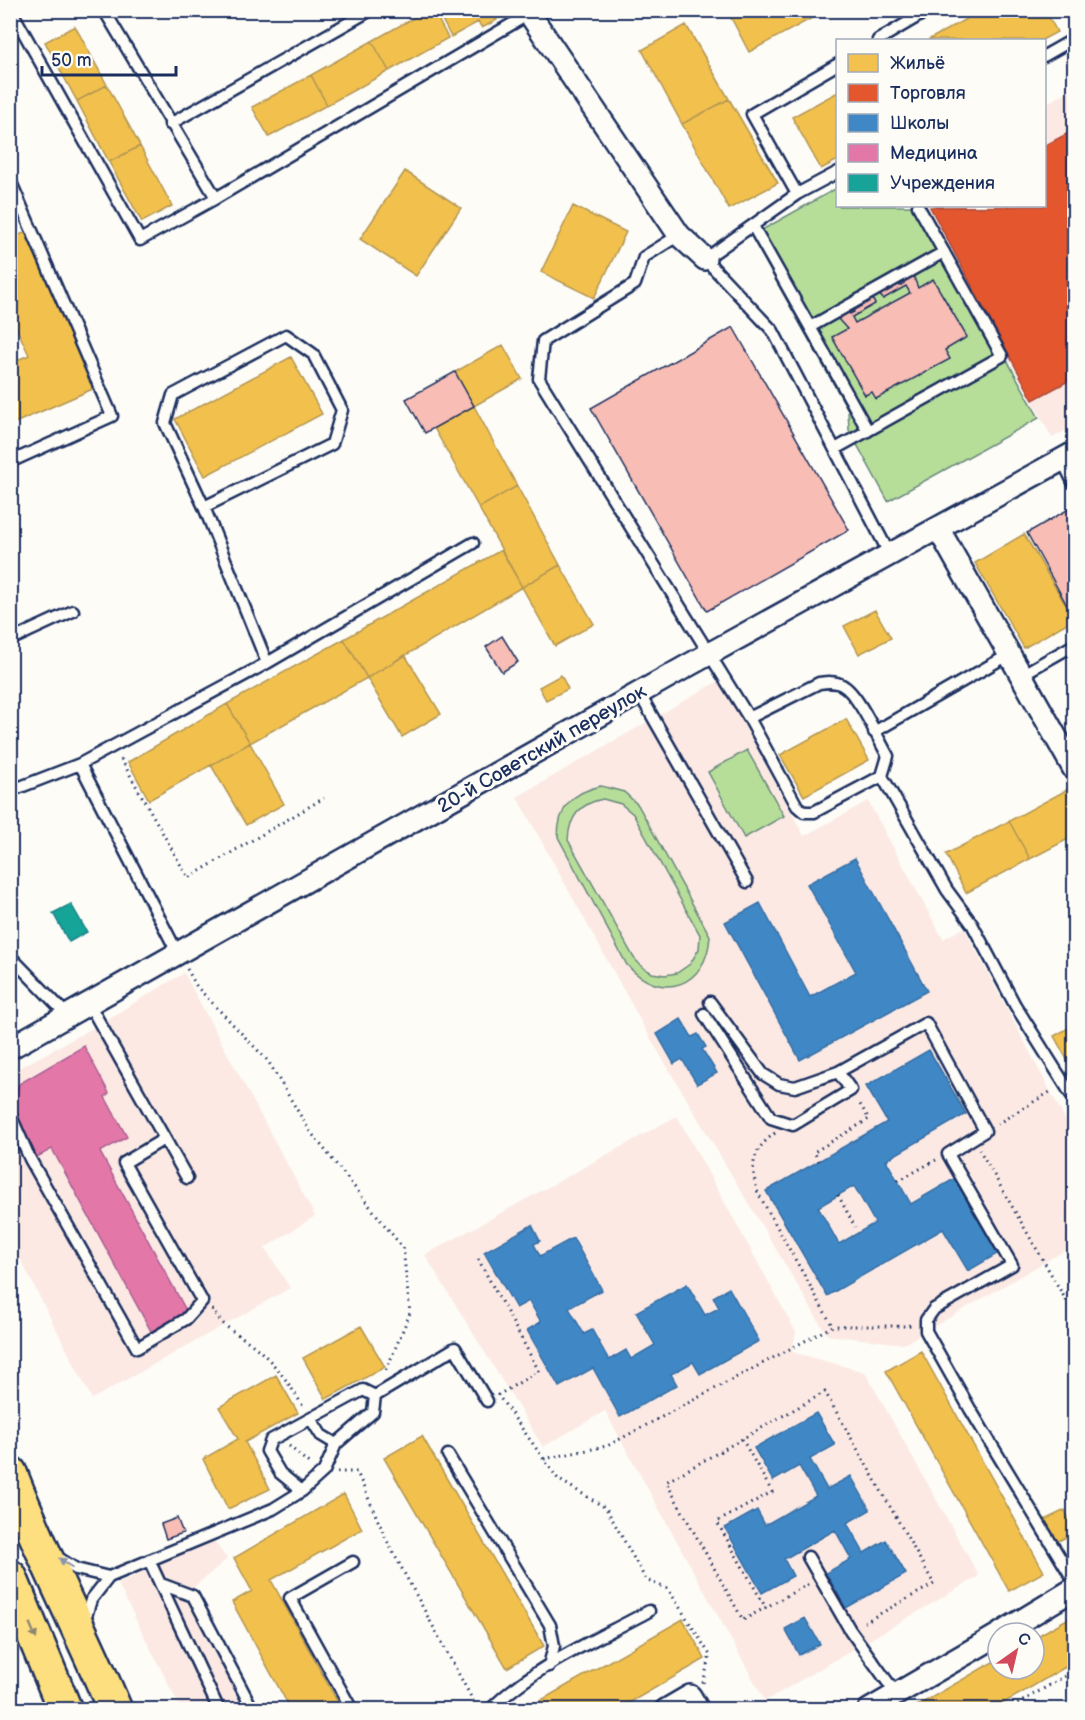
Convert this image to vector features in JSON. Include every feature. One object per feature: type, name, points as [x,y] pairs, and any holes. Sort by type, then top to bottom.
[{"type":"main road","points":[[10,1473],[33,1532],[82,1634],[114,1710]]},
{"type":"main road","points":[[10,1577],[65,1710]]},
{"type":"street","points":[[528,12],[679,235],[705,259]]},
{"type":"street","name":"20-й Советский переулок","points":[[10,1048],[639,693],[1068,456]]},
{"type":"street","points":[[938,528],[1074,769]]},
{"type":"street","points":[[1021,1621],[1074,1589]]},
{"type":"street","points":[[869,1710],[986,1642]]},
{"type":"street","points":[[666,1710],[690,1695],[696,1707]]},
{"type":"lane","points":[[11,10],[140,240],[216,198],[528,12]]},
{"type":"lane","points":[[104,10],[216,198]]},
{"type":"lane","points":[[170,124],[371,10]]},
{"type":"lane","points":[[891,37],[930,10]]},
{"type":"lane","points":[[1046,55],[1074,39]]},
{"type":"lane","points":[[797,194],[752,114],[836,65]]},
{"type":"lane","points":[[836,173],[797,194],[705,259],[773,331],[890,555]]},
{"type":"lane","points":[[10,180],[112,416],[10,462]]},
{"type":"lane","points":[[10,212],[21,207]]},
{"type":"lane","points":[[835,449],[1002,356],[919,207]]},
{"type":"lane","points":[[753,226],[868,431]]},
{"type":"lane","points":[[679,235],[644,257],[635,284],[543,341],[539,378],[750,718],[797,807],[804,812],[814,812],[882,776],[888,756],[852,693],[842,685],[830,682],[819,683],[750,718]]},
{"type":"lane","points":[[810,327],[944,252]]},
{"type":"lane","points":[[204,507],[332,444],[342,410],[313,354],[286,335],[172,395],[165,423],[204,507],[267,663]]},
{"type":"lane","points":[[1068,456],[1074,484]]},
{"type":"lane","points":[[10,791],[80,764],[267,663],[473,543]]},
{"type":"lane","points":[[10,640],[73,611]]},
{"type":"lane","points":[[1021,675],[1074,645]]},
{"type":"lane","points":[[874,732],[1010,654]]},
{"type":"lane","points":[[639,693],[747,882]]},
{"type":"lane","points":[[80,764],[178,954]]},
{"type":"lane","points":[[882,776],[947,890],[972,924],[1015,1005],[1074,1099]]},
{"type":"lane","points":[[10,956],[68,1016]]},
{"type":"lane","points":[[710,1002],[763,1074],[779,1084],[795,1087],[838,1072],[926,1023],[985,1131],[948,1154],[1012,1265],[934,1310],[926,1320],[926,1331],[970,1409],[1074,1581]]},
{"type":"lane","points":[[90,1004],[187,1178]]},
{"type":"lane","points":[[705,1014],[771,1118],[793,1125],[851,1089],[838,1072]]},
{"type":"lane","points":[[10,1114],[30,1159],[136,1348],[186,1319],[202,1301],[124,1163],[164,1139]]},
{"type":"lane","points":[[375,1396],[454,1348],[487,1401]]},
{"type":"lane","points":[[302,1491],[280,1473],[267,1451],[271,1440],[363,1390],[375,1396]]},
{"type":"lane","points":[[82,1634],[90,1600],[109,1576],[273,1509],[302,1491],[324,1471],[336,1444],[373,1412],[375,1396]]},
{"type":"lane","points":[[311,1419],[321,1435],[336,1444]]},
{"type":"lane","points":[[448,1455],[550,1625],[554,1646],[549,1666]]},
{"type":"lane","points":[[33,1532],[50,1551],[76,1569],[109,1576]]},
{"type":"lane","points":[[808,1557],[850,1630],[897,1695]]},
{"type":"lane","points":[[149,1560],[219,1710]]},
{"type":"lane","points":[[352,1710],[290,1598],[353,1562]]},
{"type":"lane","points":[[161,1584],[193,1596],[253,1710]]},
{"type":"lane","points":[[490,1710],[506,1693],[549,1666],[649,1611]]},
{"type":"path","points":[[130,754],[120,759],[188,878],[324,798]]},
{"type":"path","points":[[178,954],[196,987],[268,1060],[309,1130],[403,1248],[410,1313],[375,1396]]},
{"type":"path","points":[[819,1161],[814,1152],[869,1119],[851,1089]]},
{"type":"path","points":[[985,1131],[1050,1092]]},
{"type":"path","points":[[793,1125],[773,1134],[756,1152],[751,1171],[758,1193],[833,1326]]},
{"type":"path","points":[[973,1139],[1074,1314]]},
{"type":"path","points":[[898,1181],[948,1154]]},
{"type":"path","points":[[838,1195],[855,1227]]},
{"type":"path","points":[[478,1259],[539,1371],[498,1395],[558,1479],[606,1508],[646,1580],[668,1589],[710,1655],[696,1707]]},
{"type":"path","points":[[202,1301],[211,1306],[223,1326],[251,1343],[281,1371],[311,1419]]},
{"type":"path","points":[[544,1459],[607,1446],[833,1326],[908,1326],[934,1310]]},
{"type":"path","points":[[820,1577],[743,1620],[666,1482],[825,1392],[933,1584],[850,1630]]},
{"type":"path","points":[[280,1436],[313,1467],[324,1471],[357,1472],[387,1541],[478,1710]]},
{"type":"path","points":[[742,1439],[772,1491],[717,1522],[766,1608]]},
{"type":"path","points":[[1007,1710],[1074,1671]]},
{"type":"shaded area","points":[[1074,88],[1074,426],[1052,438],[927,207],[1046,207],[1046,103]]},
{"type":"shaded area","points":[[720,680],[804,836],[868,801],[943,939],[964,928],[1074,1136],[1074,1245],[904,1344],[827,1335],[649,1036],[517,797]]},
{"type":"shaded area","points":[[184,973],[315,1216],[265,1248],[290,1288],[92,1399],[11,1241],[10,1073],[93,1028]]},
{"type":"shaded area","points":[[677,1116],[796,1332],[792,1352],[865,1372],[979,1576],[765,1701],[605,1411],[543,1447],[425,1255]]},
{"type":"shaded area","points":[[212,1538],[227,1559],[188,1592],[247,1709],[181,1709],[118,1584]]},
{"type":"green space","points":[[836,189],[836,207],[923,207],[1039,418],[888,501],[849,430],[848,410],[751,236]]},
{"type":"green space","points":[[747,750],[784,816],[744,838],[708,772]]},
{"type":"green space","points":[[601,786],[624,792],[638,805],[710,936],[707,953],[701,967],[691,978],[680,984],[667,986],[654,984],[640,977],[627,965],[558,837],[564,810],[575,797]],"holes":[[[603,799],[621,804],[633,814],[700,935],[699,949],[690,964],[677,973],[665,975],[652,973],[634,958],[568,840],[573,818],[582,808]]]},
{"type":"building: Жильё","points":[[428,10],[433,10],[448,38],[389,71],[372,41]]},
{"type":"building: Жильё","points":[[437,10],[492,10],[497,20],[482,28],[478,22],[451,37]]},
{"type":"building: Жильё","points":[[727,10],[827,10],[749,52]]},
{"type":"building: Жильё","points":[[982,10],[1045,10],[1057,32],[1044,39],[930,39]]},
{"type":"building: Жильё","points":[[686,25],[729,99],[682,124],[642,50]]},
{"type":"building: Жильё","points":[[75,26],[107,85],[77,101],[45,42]]},
{"type":"building: Жильё","points":[[372,41],[389,71],[327,105],[311,75]]},
{"type":"building: Жильё","points":[[311,75],[327,105],[269,137],[252,107]]},
{"type":"building: Жильё","points":[[107,85],[140,146],[109,162],[77,101]]},
{"type":"building: Жильё","points":[[836,93],[836,161],[821,169],[792,117]]},
{"type":"building: Жильё","points":[[729,99],[778,183],[729,209],[682,124]]},
{"type":"building: Жильё","points":[[140,146],[172,206],[142,222],[109,162]]},
{"type":"building: Жильё","points":[[405,171],[461,208],[416,276],[360,239]]},
{"type":"building: Жильё","points":[[573,206],[626,232],[594,298],[541,272]]},
{"type":"building: Жильё","points":[[26,232],[95,388],[10,425],[10,363],[29,355],[10,314],[10,239]]},
{"type":"building: Жильё","points":[[503,345],[522,379],[474,406],[455,372]]},
{"type":"building: Жильё","points":[[291,357],[322,414],[205,476],[175,419]]},
{"type":"building: Жильё","points":[[474,406],[517,486],[479,508],[434,428]]},
{"type":"building: Жильё","points":[[517,486],[560,565],[522,587],[479,508]]},
{"type":"building: Жильё","points":[[1024,534],[1074,619],[1024,648],[975,563]]},
{"type":"building: Жильё","points":[[501,550],[522,587],[367,678],[344,639]]},
{"type":"building: Жильё","points":[[560,565],[594,624],[555,646],[522,587]]},
{"type":"building: Жильё","points":[[875,610],[891,638],[859,654],[844,626]]},
{"type":"building: Жильё","points":[[344,639],[367,678],[250,743],[227,704]]},
{"type":"building: Жильё","points":[[405,655],[441,714],[402,737],[367,678]]},
{"type":"building: Жильё","points":[[561,675],[568,689],[546,700],[539,687]]},
{"type":"building: Жильё","points":[[227,704],[250,743],[149,800],[128,762]]},
{"type":"building: Жильё","points":[[846,719],[869,760],[804,796],[780,755]]},
{"type":"building: Жильё","points":[[250,743],[284,804],[246,825],[211,765]]},
{"type":"building: Жильё","points":[[1074,786],[1074,836],[1030,859],[1009,821]]},
{"type":"building: Жильё","points":[[1009,821],[1030,859],[966,893],[946,854]]},
{"type":"building: Жильё","points":[[1074,1025],[1074,1072],[1054,1036]]},
{"type":"building: Жильё","points":[[361,1326],[385,1367],[326,1399],[303,1358]]},
{"type":"building: Жильё","points":[[921,1351],[1044,1572],[1009,1591],[886,1371]]},
{"type":"building: Жильё","points":[[276,1375],[298,1413],[245,1442],[270,1489],[228,1509],[203,1459],[238,1439],[219,1407]]},
{"type":"building: Жильё","points":[[422,1436],[544,1646],[507,1668],[384,1458]]},
{"type":"building: Жильё","points":[[344,1494],[362,1529],[271,1580],[342,1710],[291,1710],[232,1602],[252,1591],[234,1558]]},
{"type":"building: Жильё","points":[[1065,1510],[1074,1533],[1053,1544],[1042,1521]]},
{"type":"building: Жильё","points":[[1074,1615],[1074,1662],[1046,1678],[1046,1631]]},
{"type":"building: Жильё","points":[[683,1619],[705,1659],[617,1710],[524,1710]]},
{"type":"building: Жильё","points":[[986,1666],[986,1681],[1042,1681],[992,1710],[910,1710]]},
{"type":"building: Торговля","points":[[1074,130],[1074,378],[1033,400],[930,207],[1046,207],[1046,145]]},
{"type":"building: Школы","points":[[855,858],[927,991],[800,1060],[725,922],[760,903],[810,997],[856,972],[807,884]]},
{"type":"building: Школы","points":[[681,1019],[692,1037],[698,1034],[706,1047],[702,1049],[717,1073],[697,1084],[682,1059],[674,1064],[657,1034]]},
{"type":"building: Школы","points":[[929,1050],[966,1114],[886,1160],[911,1204],[959,1176],[1002,1251],[968,1271],[943,1229],[827,1296],[766,1191],[887,1122],[866,1086]],"holes":[[[854,1186],[875,1223],[839,1244],[818,1207]]]},
{"type":"building: Школы","points":[[532,1225],[540,1241],[534,1244],[540,1256],[573,1238],[602,1290],[569,1308],[584,1334],[592,1330],[609,1360],[626,1350],[631,1359],[655,1345],[636,1312],[687,1284],[705,1315],[719,1308],[713,1297],[729,1288],[759,1341],[700,1374],[693,1362],[671,1374],[677,1385],[620,1417],[593,1368],[559,1387],[527,1330],[541,1322],[529,1301],[516,1308],[484,1252]]},
{"type":"building: Школы","points":[[816,1413],[835,1445],[810,1459],[827,1489],[851,1476],[870,1510],[847,1523],[864,1553],[886,1540],[906,1574],[846,1608],[826,1573],[851,1559],[835,1530],[784,1559],[793,1576],[762,1593],[725,1528],[757,1510],[765,1525],[816,1496],[799,1466],[773,1481],[754,1448]]},
{"type":"building: Школы","points":[[805,1618],[820,1644],[799,1655],[785,1629]]},
{"type":"building: Медицина","points":[[84,1046],[109,1093],[105,1097],[127,1137],[100,1152],[188,1314],[152,1333],[52,1149],[37,1157],[12,1107],[19,1084]]},
{"type":"building: Учреждения","points":[[71,904],[87,932],[69,942],[53,913]]},
{"type":"building: Прочее","points":[[913,275],[918,288],[933,279],[967,337],[945,350],[950,359],[876,399],[872,392],[865,395],[832,337],[847,329],[837,318],[848,311],[850,314],[854,312],[852,309],[872,298],[875,304],[852,317],[855,323],[910,293],[906,286],[883,299],[879,294],[898,283],[900,286],[904,283],[902,280]]},
{"type":"building: Прочее","points":[[733,327],[849,530],[707,611],[591,408]]},
{"type":"building: Прочее","points":[[455,372],[474,406],[425,433],[406,399]]},
{"type":"building: Прочее","points":[[1074,506],[1074,618],[1027,533]]},
{"type":"building: Прочее","points":[[502,636],[518,662],[502,672],[486,647]]},
{"type":"building: Прочее","points":[[177,1518],[183,1533],[166,1539],[161,1524]]}]
